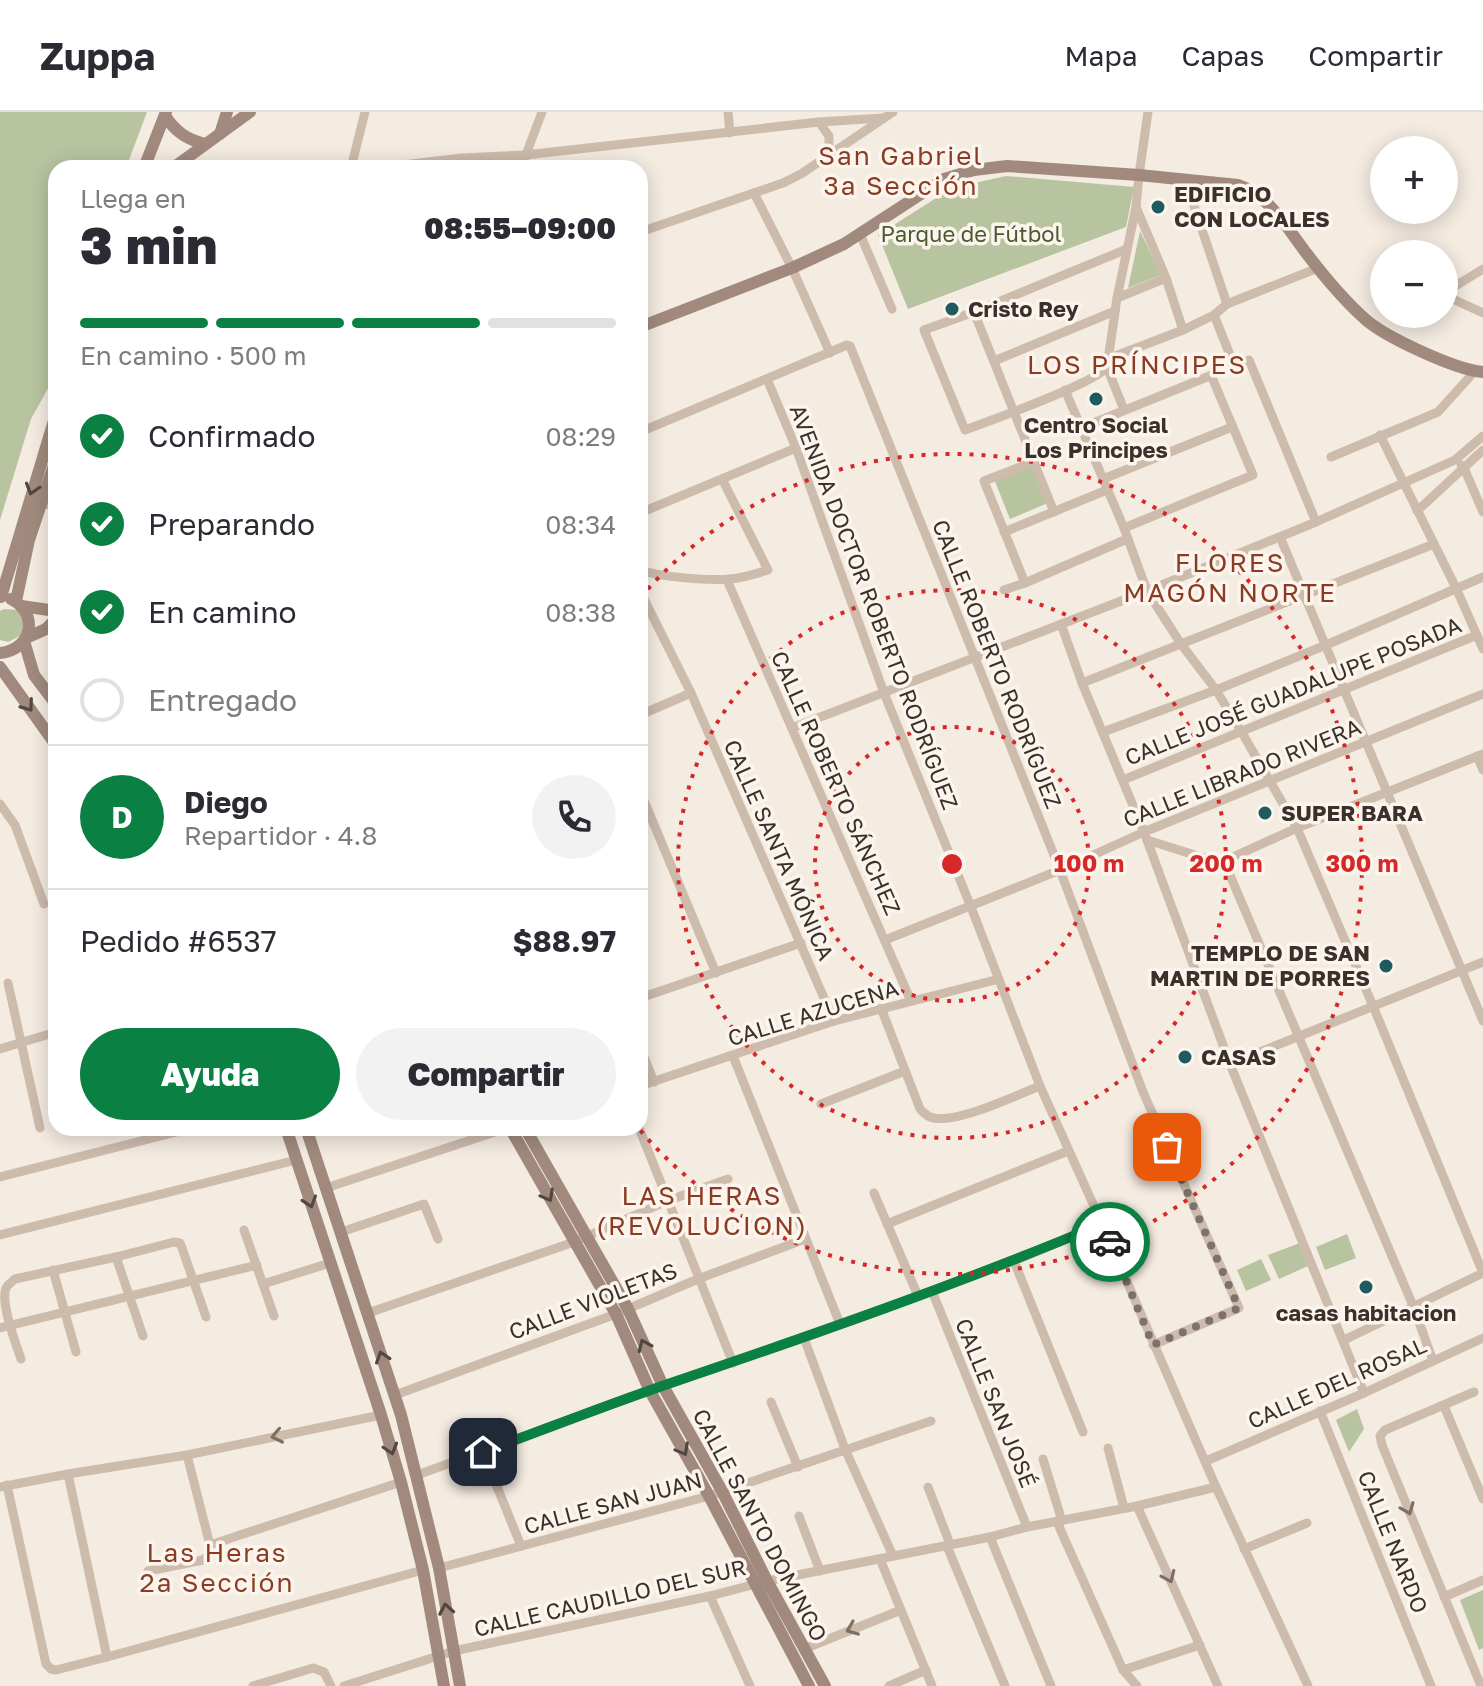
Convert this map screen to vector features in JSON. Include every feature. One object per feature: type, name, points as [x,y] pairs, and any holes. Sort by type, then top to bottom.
[{"type":"street","points":[[220,134],[227,112]]},
{"type":"street","points":[[184,160],[250,112]]},
{"type":"street","points":[[353,160],[365,112]]},
{"type":"street","points":[[523,160],[542,112]]},
{"type":"street","points":[[728,112],[730,133]]},
{"type":"street","points":[[648,229],[792,179],[893,112]]},
{"type":"street","points":[[1124,410],[1108,362],[1117,298],[1136,207],[1148,112]]},
{"type":"street","points":[[166,114],[175,130],[190,140],[205,144]]},
{"type":"street","points":[[147,160],[166,114]]},
{"type":"street","points":[[484,160],[819,122],[883,118]]},
{"type":"street","points":[[819,122],[829,136],[829,154]]},
{"type":"street","points":[[648,324],[792,268],[844,244],[944,179],[974,170],[1007,166],[1238,185],[1264,198],[1318,268],[1366,320],[1436,358],[1479,372],[1438,412],[1331,457]]},
{"type":"street","points":[[1185,179],[1227,304]]},
{"type":"street","points":[[648,429],[830,353],[754,193]]},
{"type":"street","points":[[1136,207],[1166,278],[1183,330]]},
{"type":"street","points":[[860,234],[892,309]]},
{"type":"street","points":[[1127,249],[924,330],[965,430],[1099,375],[1108,362],[1214,315],[1227,304],[1318,268]]},
{"type":"street","points":[[1458,285],[1483,269]]},
{"type":"street","points":[[1117,298],[1166,278]]},
{"type":"street","points":[[1458,301],[1483,313]]},
{"type":"street","points":[[994,361],[1115,311]]},
{"type":"street","points":[[974,312],[1054,512]]},
{"type":"street","points":[[1214,315],[1234,365]]},
{"type":"street","name":"CALLE ROBERTO RODRÍGUEZ","points":[[830,353],[850,346],[1060,870],[1143,1092],[1239,1308],[1153,1345]]},
{"type":"street","points":[[1081,428],[1249,360],[1316,522]]},
{"type":"street","points":[[1004,590],[1025,583],[1253,475],[1211,375]]},
{"type":"street","name":"AVENIDA DOCTOR ROBERTO RODRÍGUEZ","points":[[767,379],[796,448],[884,693],[1040,1086],[1216,1487],[1308,1686]]},
{"type":"street","points":[[1065,390],[1147,591],[1181,644],[1216,690],[1297,828],[1483,1273],[1344,1340]]},
{"type":"street","points":[[1103,479],[1232,427]]},
{"type":"street","points":[[1380,435],[1483,649]]},
{"type":"street","points":[[792,728],[1316,522],[1455,460],[1483,436]]},
{"type":"street","points":[[48,440],[0,597],[48,609]]},
{"type":"street","points":[[648,510],[796,448]]},
{"type":"street","points":[[1417,511],[1483,450]]},
{"type":"street","points":[[1455,460],[1464,468],[1483,512]]},
{"type":"street","points":[[1025,583],[984,481],[1033,462]]},
{"type":"street","points":[[648,573],[727,580],[768,570],[722,479]]},
{"type":"street","points":[[48,484],[29,540],[18,603],[28,619],[25,639],[34,675],[48,693]]},
{"type":"street","points":[[1004,532],[1107,490]]},
{"type":"street","points":[[42,503],[48,505]]},
{"type":"street","points":[[1280,537],[1483,1021]]},
{"type":"street","points":[[1082,683],[1434,544]]},
{"type":"street","points":[[1103,732],[1216,690],[1483,577]]},
{"type":"street","name":"CALLE ROBERTO SÁNCHEZ","points":[[727,580],[911,1001]]},
{"type":"street","name":"CALLE SANTA MÓNICA","points":[[648,607],[691,693],[834,1021]]},
{"type":"street","points":[[1061,624],[1145,836],[1230,1064],[1364,1393]]},
{"type":"street","points":[[0,653],[13,651],[25,639],[48,627]]},
{"type":"street","name":"CALLE JOSÉ GUADALUPE POSADA","points":[[1123,780],[1477,635]]},
{"type":"street","points":[[0,667],[48,734]]},
{"type":"street","points":[[648,712],[691,693]]},
{"type":"street","name":"CALLE LIBRADO RIVERA","points":[[885,940],[1145,836],[1270,780],[1483,694]]},
{"type":"street","points":[[1145,836],[1214,861],[1224,861],[1297,828],[1480,755],[1483,770]]},
{"type":"street","points":[[0,804],[15,825],[44,904]]},
{"type":"street","points":[[648,810],[716,973]]},
{"type":"street","points":[[1224,861],[1414,1308],[1433,1361]]},
{"type":"street","points":[[648,995],[801,943]]},
{"type":"street","points":[[1230,1064],[1483,962]]},
{"type":"street","name":"CALLE AZUCENA","points":[[648,1084],[834,1021],[999,979]]},
{"type":"street","points":[[8,983],[40,1128]]},
{"type":"street","points":[[881,1008],[920,1109],[929,1117],[967,1114],[1040,1086]]},
{"type":"street","points":[[0,1049],[48,1035]]},
{"type":"street","points":[[733,1056],[840,1324]]},
{"type":"street","points":[[648,1067],[654,1082]]},
{"type":"street","points":[[821,1104],[905,1071]]},
{"type":"street","points":[[0,1177],[161,1136]]},
{"type":"street","points":[[289,1136],[401,1482],[423,1570],[444,1686]]},
{"type":"street","points":[[309,1136],[395,1395],[439,1568],[460,1686]]},
{"type":"street","points":[[326,1188],[484,1136]]},
{"type":"street","name":"CALLE SANTO DOMINGO","points":[[513,1136],[574,1242],[622,1312]]},
{"type":"street","name":"CALLE SANTO DOMINGO","points":[[530,1136],[587,1237],[709,1496],[825,1686]]},
{"type":"street","points":[[642,1136],[733,1363]]},
{"type":"street","points":[[887,1224],[1068,1151]]},
{"type":"street","points":[[0,1235],[296,1160]]},
{"type":"street","points":[[368,1313],[574,1242],[667,1201],[728,1179]]},
{"type":"street","points":[[874,1193],[918,1296]]},
{"type":"street","points":[[341,1232],[424,1204],[438,1239]]},
{"type":"street","points":[[417,1475],[804,1338],[1014,1261],[1102,1224]]},
{"type":"street","points":[[244,1230],[274,1316]]},
{"type":"street","name":"CALLE VIOLETAS","points":[[395,1395],[622,1312],[698,1279],[805,1239]]},
{"type":"street","points":[[21,1359],[5,1327],[6,1288],[15,1279],[174,1242],[180,1243],[206,1317]]},
{"type":"street","points":[[116,1257],[143,1336]]},
{"type":"street","points":[[1014,1261],[1083,1432]]},
{"type":"street","points":[[263,1284],[330,1263]]},
{"type":"street","points":[[5,1327],[257,1265]]},
{"type":"street","points":[[53,1270],[76,1352]]},
{"type":"street","name":"CALLE SAN JOSÉ","points":[[932,1291],[1027,1527]]},
{"type":"street","points":[[804,1338],[845,1449],[893,1556]]},
{"type":"street","name":"CALLE DEL ROSAL","points":[[1206,1461],[1483,1338]]},
{"type":"street","name":"CALLE SANTO DOMINGO","points":[[656,1388],[722,1491],[809,1686]]},
{"type":"street","points":[[1474,1392],[1385,1430],[1380,1436],[1481,1686]]},
{"type":"street","points":[[771,1402],[798,1467]]},
{"type":"street","points":[[1444,1406],[1483,1499]]},
{"type":"street","name":"CALLE NARDO","points":[[1320,1411],[1431,1686]]},
{"type":"street","points":[[381,1415],[187,1455],[4,1486],[46,1664],[56,1670],[423,1570]]},
{"type":"street","name":"CALLE SAN JUAN","points":[[439,1568],[709,1496],[931,1421]]},
{"type":"street","points":[[1108,1448],[1124,1508]]},
{"type":"street","points":[[483,1452],[521,1546]]},
{"type":"street","points":[[148,1571],[203,1560],[210,1554],[187,1455]]},
{"type":"street","points":[[1043,1459],[1060,1522],[1123,1670],[1137,1686]]},
{"type":"street","points":[[68,1474],[107,1657]]},
{"type":"street","points":[[210,1545],[401,1482]]},
{"type":"street","points":[[928,1487],[1005,1686]]},
{"type":"street","name":"CALLE CAUDILLO DEL SUR","points":[[344,1686],[454,1651],[710,1596],[761,1582],[990,1537],[1216,1487]]},
{"type":"street","points":[[1137,1506],[1218,1686]]},
{"type":"street","points":[[799,1516],[820,1571]]},
{"type":"street","points":[[1244,1549],[1307,1523]]},
{"type":"street","points":[[990,1537],[1051,1686]]},
{"type":"street","points":[[880,1559],[932,1686]]},
{"type":"street","points":[[1444,1597],[1483,1580]]},
{"type":"street","points":[[710,1596],[750,1686]]},
{"type":"street","points":[[804,1649],[901,1610]]},
{"type":"street","points":[[1123,1670],[1200,1645]]},
{"type":"street","points":[[1471,1662],[1483,1657]]},
{"type":"street","points":[[253,1686],[313,1668],[324,1672],[331,1686]]},
{"type":"street","points":[[889,1686],[926,1670]]},
{"type":"green space","points":[[0,112],[147,112],[129,160],[48,160],[48,388],[31,419],[0,520]]},
{"type":"green space","name":"Parque de Fútbol","points":[[1006,176],[1134,187],[1126,227],[908,309],[878,235],[952,188]]},
{"type":"green space","points":[[1140,231],[1161,275],[1128,288]]},
{"type":"green space","points":[[1032,464],[1048,503],[1010,519],[994,479]]},
{"type":"green space","points":[[18,610],[26,623],[22,635],[8,642],[0,640],[0,611]]},
{"type":"green space","points":[[1347,1234],[1356,1258],[1325,1270],[1316,1247]]},
{"type":"green space","points":[[1300,1243],[1308,1266],[1279,1279],[1268,1255]]},
{"type":"green space","points":[[1261,1259],[1271,1280],[1246,1291],[1237,1270]]},
{"type":"green space","points":[[1357,1409],[1364,1429],[1349,1452],[1336,1420]]},
{"type":"green space","points":[[1483,1590],[1483,1648],[1479,1650],[1460,1600]]},
{"type":"way so far","points":[[1110,1242],[1153,1345],[1239,1308],[1167,1147]]},
{"type":"place","name":"EDIFICIO CON LOCALES","points":[[1158,207]]},
{"type":"place","name":"Cristo Rey","points":[[952,309]]},
{"type":"place","name":"Centro Social Los Principes","points":[[1096,399]]},
{"type":"place","name":"SUPER BARA","points":[[1265,813]]},
{"type":"place","name":"TEMPLO DE SAN MARTIN DE PORRES","points":[[1386,966]]},
{"type":"place","name":"CASAS","points":[[1185,1057]]},
{"type":"place","name":"casas habitacion","points":[[1366,1287]]},
{"type":"district","name":"San Gabriel 3ª Sección","points":[[901,171]]},
{"type":"district","name":"LOS PRÍNCIPES","points":[[1137,365]]},
{"type":"district","name":"FLORES MAGÓN NORTE","points":[[1230,578]]},
{"type":"district","name":"LAS HERAS (REVOLUCION)","points":[[702,1211]]},
{"type":"district","name":"Las Heras 2ª Sección","points":[[217,1568]]},
{"type":"route","points":[[483,1452],[1014,1261],[1102,1224],[1110,1242]]}]
